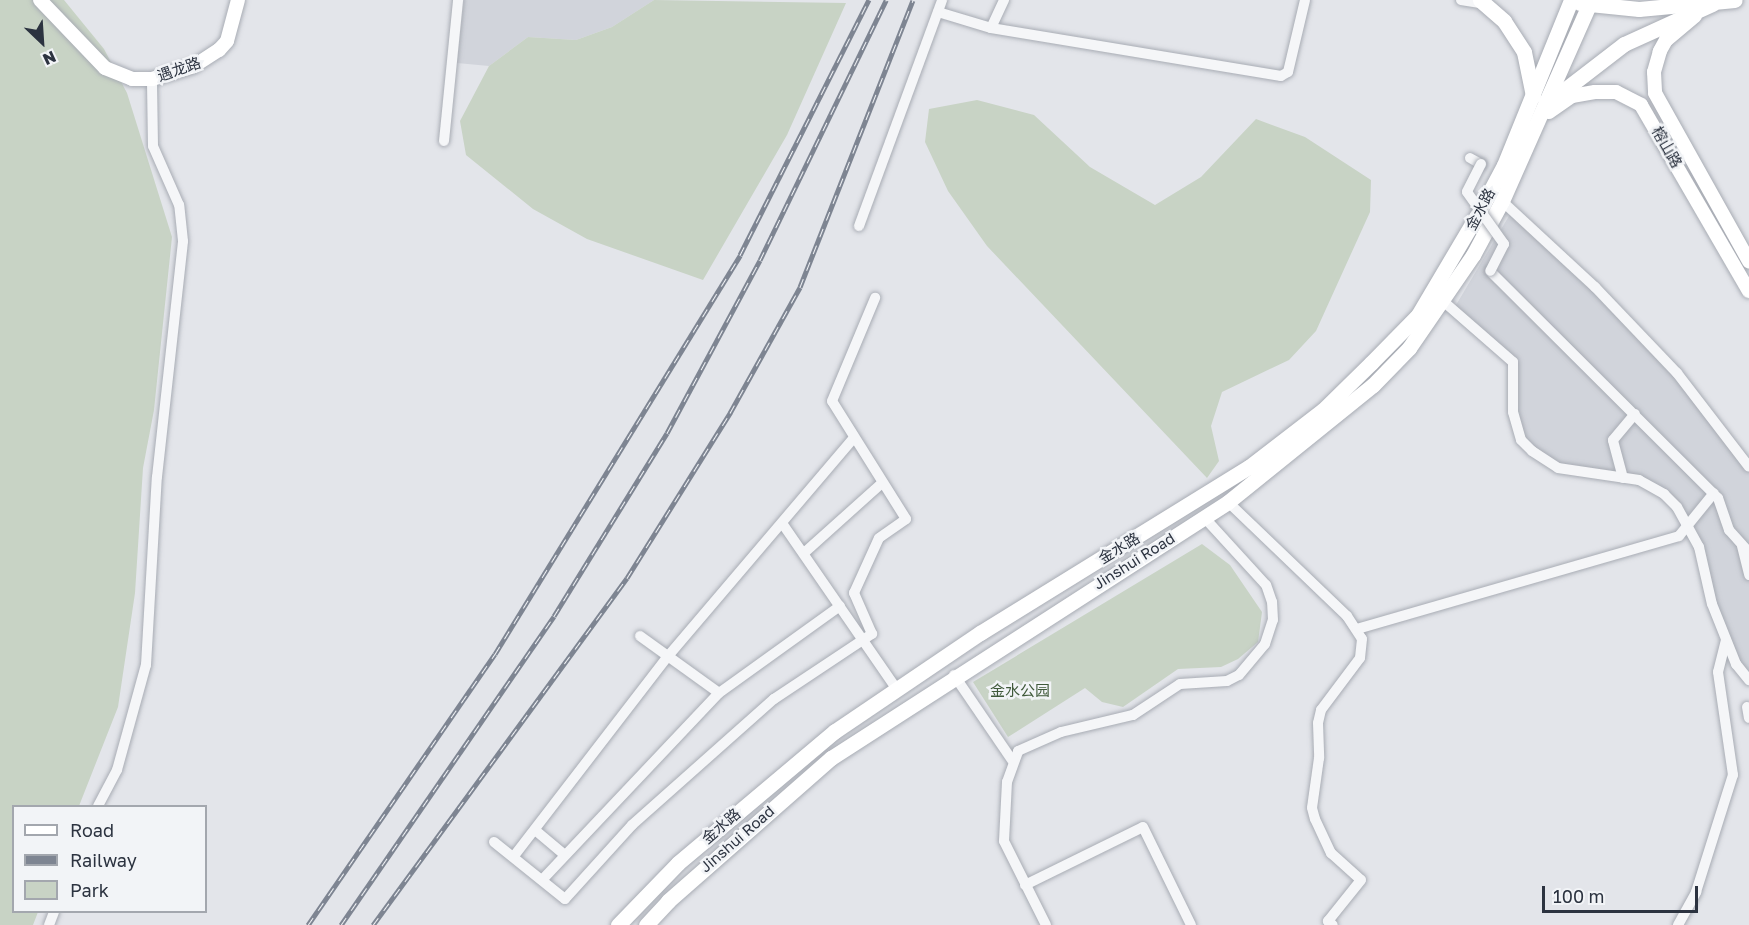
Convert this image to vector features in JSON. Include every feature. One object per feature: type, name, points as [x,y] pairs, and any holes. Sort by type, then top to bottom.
[{"type":"main road","name":"遇龙路","points":[[40,0],[105,68],[132,79],[152,79],[194,66],[219,51],[227,41],[238,0]]},
{"type":"main road","points":[[1568,0],[1686,7],[1735,0]]},
{"type":"main road","name":"金水路","points":[[618,925],[678,863],[770,783],[896,688],[1197,501],[1323,410],[1418,315],[1444,275],[1504,165],[1533,96],[1568,0]]},
{"type":"main road","points":[[1483,2],[1514,34],[1524,52],[1533,96]]},
{"type":"main road","name":"Jinshui Road","points":[[646,925],[676,893],[831,758],[954,675],[1228,502],[1372,386],[1409,348],[1443,301],[1502,201],[1590,2]]},
{"type":"main road","points":[[1537,120],[1563,91],[1624,44],[1712,4]]},
{"type":"main road","name":"榕山路","points":[[1712,4],[1666,40],[1653,81],[1660,105],[1749,261]]},
{"type":"main road","name":"榕山路","points":[[1537,120],[1583,93],[1616,92],[1641,105],[1749,291]]},
{"type":"street","points":[[444,141],[458,0]]},
{"type":"street","points":[[859,226],[942,0]]},
{"type":"street","points":[[991,28],[1004,0]]},
{"type":"street","points":[[938,12],[991,28],[1281,76],[1288,72],[1305,0]]},
{"type":"street","points":[[1461,0],[1483,2]]},
{"type":"street","points":[[99,805],[117,770],[146,665],[157,477],[183,241],[179,205],[153,146],[152,79]]},
{"type":"street","points":[[1470,158],[1481,164],[1467,192],[1504,244],[1490,271],[1714,493],[1724,506],[1729,530],[1745,548],[1749,575]]},
{"type":"street","points":[[1502,201],[1594,287],[1677,373],[1749,467]]},
{"type":"street","points":[[494,842],[564,899],[632,825],[774,699],[872,634],[854,593],[879,538],[906,519],[853,438],[832,401],[875,298]]},
{"type":"street","points":[[1443,301],[1513,362],[1513,412],[1521,440],[1532,451],[1558,468],[1639,480],[1664,494],[1689,524],[1726,640],[1741,674],[1749,680]]},
{"type":"street","points":[[1623,478],[1613,440],[1635,414]]},
{"type":"street","points":[[514,856],[669,655],[853,438]]},
{"type":"street","points":[[804,553],[882,483]]},
{"type":"street","points":[[1357,629],[1679,536],[1714,493]]},
{"type":"street","points":[[1228,502],[1357,629],[1363,648],[1360,658],[1322,710],[1317,723],[1315,819],[1331,853],[1361,880],[1328,921],[1333,925]]},
{"type":"street","points":[[1046,925],[1004,841],[1003,811],[1012,760],[1018,751],[1046,737],[1133,715],[1180,684],[1227,681],[1254,660],[1268,636],[1272,602],[1252,566],[1204,518]]},
{"type":"street","points":[[782,523],[896,688]]},
{"type":"street","points":[[542,880],[719,693],[840,606]]},
{"type":"street","points":[[640,636],[719,693]]},
{"type":"street","points":[[1678,925],[1696,892],[1733,775],[1718,672],[1726,640]]},
{"type":"street","points":[[954,675],[1012,760]]},
{"type":"street","points":[[1025,885],[1143,827],[1191,925]]},
{"type":"street","points":[[535,830],[565,855]]},
{"type":"shaded area","points":[[464,0],[654,0],[612,27],[576,40],[528,37],[489,66],[457,63]]},
{"type":"shaded area","points":[[1512,211],[1677,373],[1749,467],[1749,680],[1736,664],[1699,547],[1677,507],[1639,480],[1558,468],[1521,440],[1513,362],[1453,310]]},
{"type":"green space","points":[[0,0],[64,0],[104,49],[127,93],[172,237],[154,410],[143,468],[135,593],[118,707],[79,805],[12,805],[12,913],[38,913],[33,925],[0,925]]},
{"type":"green space","points":[[654,0],[846,3],[787,135],[703,280],[587,239],[533,209],[466,155],[460,121],[489,66],[528,37],[576,40],[612,27]]},
{"type":"green space","points":[[977,100],[1034,115],[1090,167],[1155,205],[1201,177],[1256,119],[1305,137],[1371,180],[1370,212],[1316,331],[1289,360],[1222,392],[1211,426],[1219,461],[1207,478],[987,246],[948,191],[925,142],[929,109]]},
{"type":"green space","name":"金水公园","points":[[1202,544],[1230,565],[1262,612],[1258,642],[1238,659],[1221,667],[1178,669],[1123,707],[1102,702],[1085,688],[1008,737],[973,682]]},
{"type":"railway","points":[[308,925],[495,654],[740,255],[869,0]]},
{"type":"railway","points":[[341,925],[554,616],[667,433],[760,260],[886,0]]},
{"type":"railway","points":[[373,925],[627,578],[730,413],[800,287],[913,0]]}]
